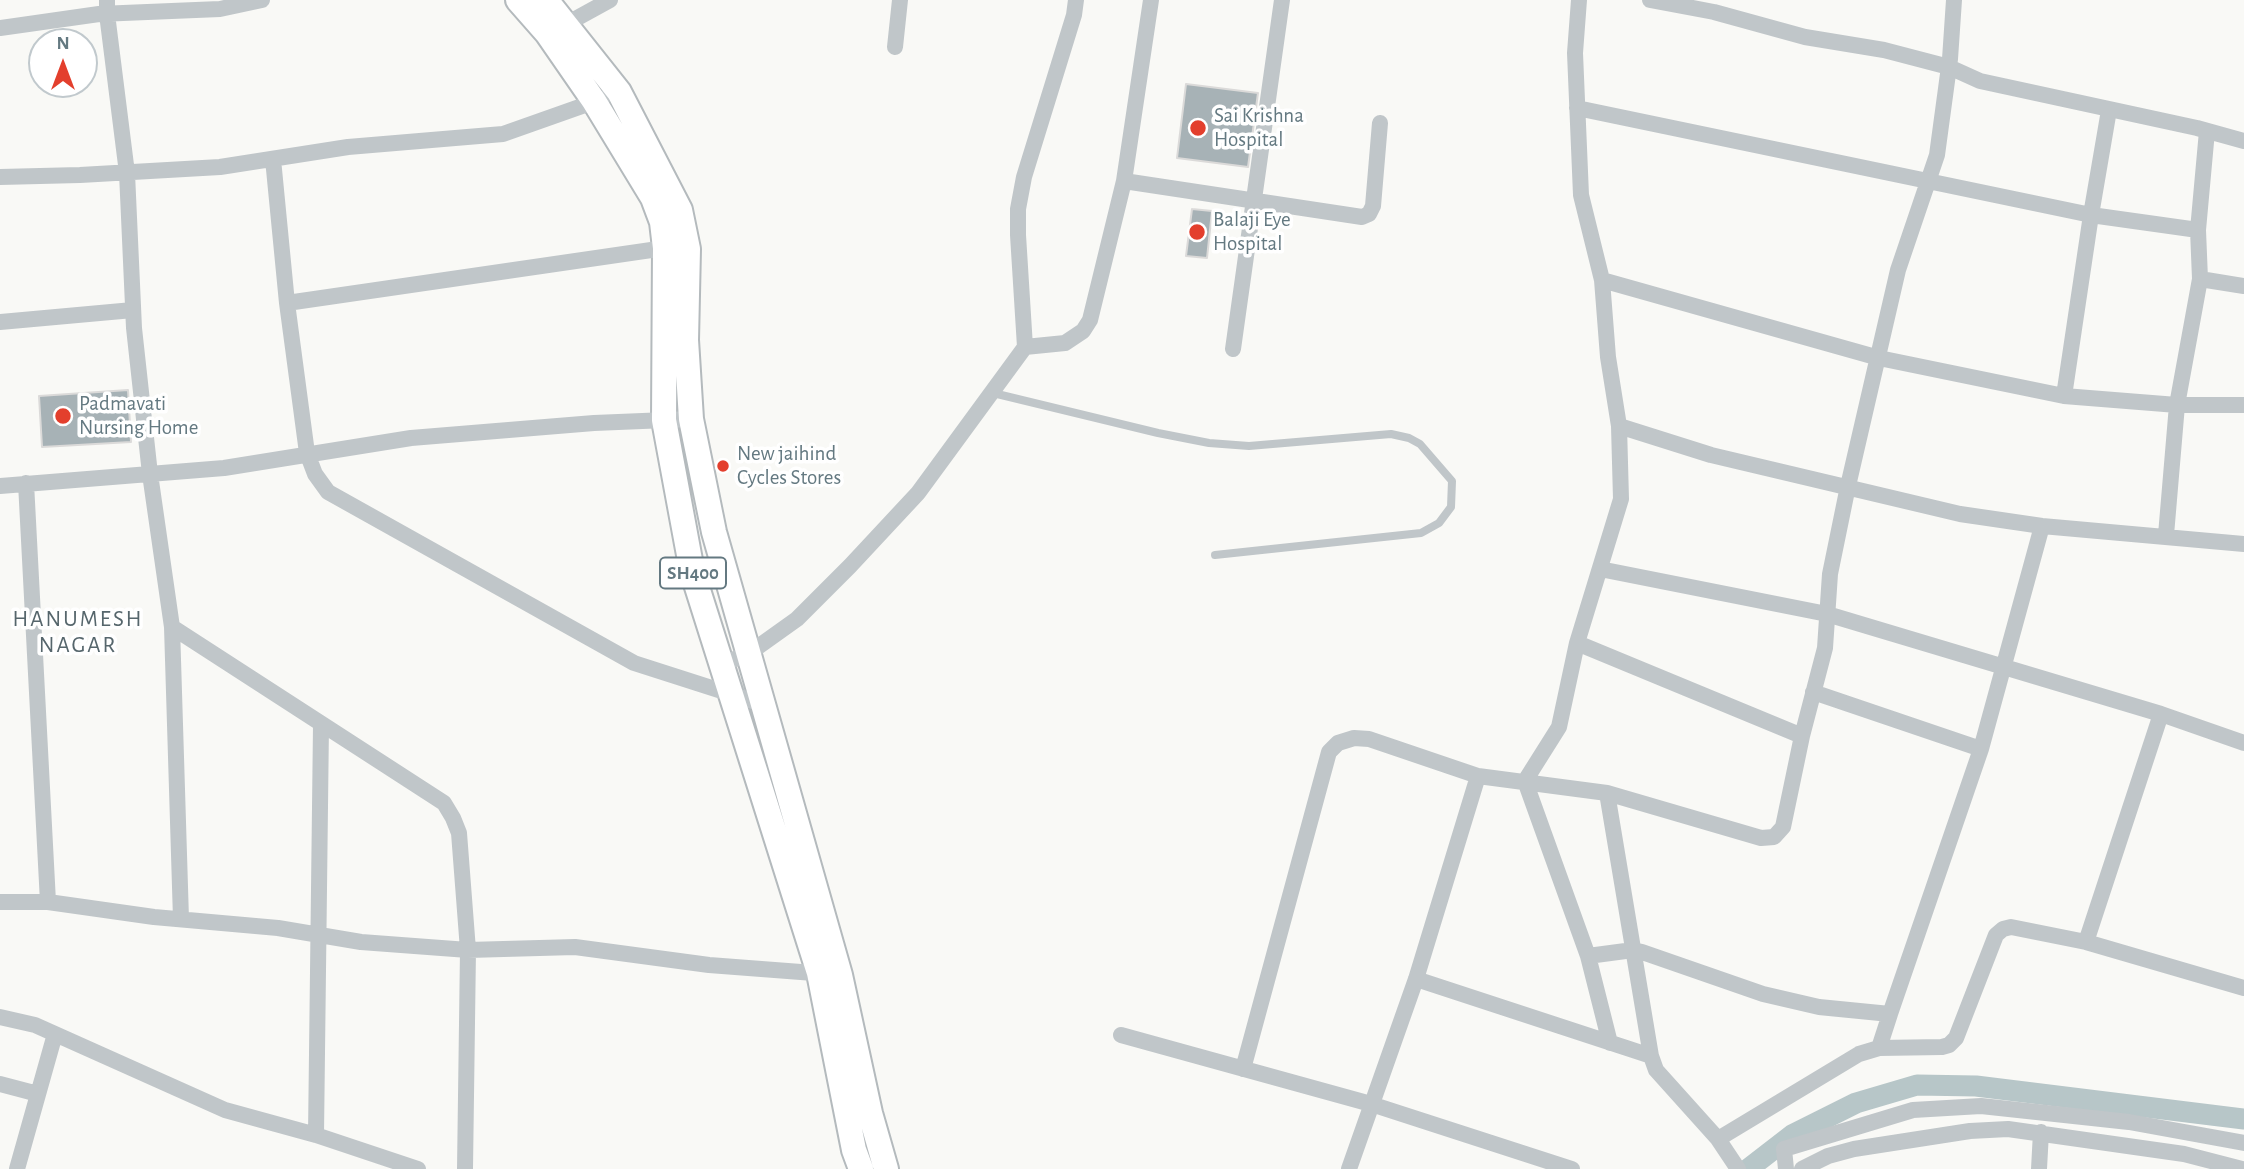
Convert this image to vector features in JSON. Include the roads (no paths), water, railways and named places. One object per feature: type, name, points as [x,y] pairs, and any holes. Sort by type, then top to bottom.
[{"type":"main road","name":"SH400","points":[[518,0],[556,29],[619,92],[680,210],[688,249],[686,340],[691,419],[714,532],[765,705],[830,974],[886,1169]]},
{"type":"main road","name":"SH400","points":[[546,0],[556,29],[594,101],[653,198],[662,222],[666,248],[664,420],[692,571],[732,696],[830,974],[854,1150],[861,1169]]},
{"type":"street","points":[[0,28],[107,7],[220,9],[262,0]]},
{"type":"street","points":[[556,29],[610,0]]},
{"type":"street","points":[[895,47],[900,0]]},
{"type":"street","points":[[722,664],[748,654],[797,619],[909,502],[1025,347],[1018,209],[1024,177],[1074,15],[1076,0]]},
{"type":"street","points":[[1025,347],[1065,343],[1083,331],[1090,320],[1125,181],[1152,0]]},
{"type":"street","points":[[1233,349],[1282,0]]},
{"type":"street","points":[[1525,781],[1559,727],[1577,643],[1621,499],[1619,426],[1608,357],[1602,280],[1581,195],[1575,53],[1579,0]]},
{"type":"street","points":[[1650,0],[1714,12],[1805,37],[1884,50],[1949,67],[1980,80],[2207,131],[2244,142]]},
{"type":"street","points":[[1243,1069],[1329,752],[1338,743],[1354,738],[1369,739],[1478,776],[1607,793],[1761,838],[1774,837],[1783,827],[1801,736],[1825,648],[1830,574],[1848,486],[1898,270],[1937,155],[1949,67],[1954,0]]},
{"type":"street","points":[[107,7],[127,173],[133,310],[150,474],[172,627],[181,919]]},
{"type":"street","points":[[0,177],[220,167],[348,147],[503,134],[619,92]]},
{"type":"street","points":[[1577,108],[2091,215],[2198,230]]},
{"type":"street","points":[[2064,397],[2109,110]]},
{"type":"street","points":[[1125,181],[1362,217],[1369,214],[1373,206],[1380,123]]},
{"type":"street","points":[[2166,536],[2177,405],[2200,279],[2198,230],[2207,131]]},
{"type":"street","points":[[272,159],[307,453],[315,474],[328,492],[634,663],[765,705]]},
{"type":"street","points":[[288,303],[666,248]]},
{"type":"street","points":[[2200,279],[2244,286]]},
{"type":"street","points":[[1602,280],[1878,358],[2064,397],[2177,405],[2244,405]]},
{"type":"street","points":[[0,322],[133,310]]},
{"type":"street","points":[[0,486],[224,468],[411,438],[691,419]]},
{"type":"street","points":[[1619,426],[1711,455],[1960,514],[2042,526],[2244,544]]},
{"type":"street","points":[[26,484],[48,902]]},
{"type":"street","points":[[1880,1048],[1981,749],[2042,526]]},
{"type":"street","points":[[1600,569],[1827,614],[2161,714],[2244,743]]},
{"type":"street","points":[[172,627],[444,803],[459,833],[468,950],[465,1169]]},
{"type":"street","points":[[1577,643],[1801,736]]},
{"type":"street","points":[[1813,692],[1981,749]]},
{"type":"street","points":[[2086,942],[2161,714]]},
{"type":"street","points":[[316,1135],[321,725]]},
{"type":"street","points":[[1349,1169],[1416,979],[1478,776]]},
{"type":"street","points":[[1525,781],[1588,956],[1610,1043]]},
{"type":"street","points":[[1607,793],[1651,1056],[1657,1070],[1718,1139],[1736,1165]]},
{"type":"street","points":[[0,902],[48,902],[361,942],[468,950],[575,947],[709,965],[830,974]]},
{"type":"street","points":[[1718,1139],[1859,1054],[1880,1048],[1949,1045],[1956,1038],[1996,935],[2003,929],[2011,927],[2086,942],[2243,983]]},
{"type":"street","points":[[1588,956],[1633,950],[1763,994],[1819,1006],[1890,1014]]},
{"type":"street","points":[[1416,979],[1651,1056]]},
{"type":"street","points":[[0,1017],[35,1025],[225,1110],[316,1135],[418,1169]]},
{"type":"street","points":[[17,1169],[55,1034]]},
{"type":"street","points":[[1121,1035],[1371,1104],[1572,1169]]},
{"type":"street","points":[[0,1084],[38,1094]]},
{"type":"street","points":[[1786,1169],[1784,1149],[1913,1110],[1981,1106],[2129,1122],[2244,1143]]},
{"type":"street","points":[[1802,1169],[1828,1156],[1854,1149],[1970,1131],[2008,1129],[2184,1154],[2242,1169]]},
{"type":"street","points":[[2039,1169],[2041,1132]]},
{"type":"lane","points":[[993,393],[1209,443],[1249,446],[1391,434],[1420,444],[1452,481],[1451,507],[1438,523],[1421,533],[1215,555]]},
{"type":"waterway","points":[[1748,1169],[1792,1135],[1856,1103],[1917,1085],[1976,1086],[2244,1119]]},
{"type":"place","name":"Sai Krishna Hospital","points":[[1198,128]]},
{"type":"place","name":"Balaji Eye Hospital","points":[[1197,232]]},
{"type":"place","name":"Padmavati Nursing Home","points":[[63,416]]},
{"type":"place","name":"New jaihind Cycles Stores","points":[[723,466]]},
{"type":"district","name":"HANUMESH NAGAR","points":[[78,632]]}]
